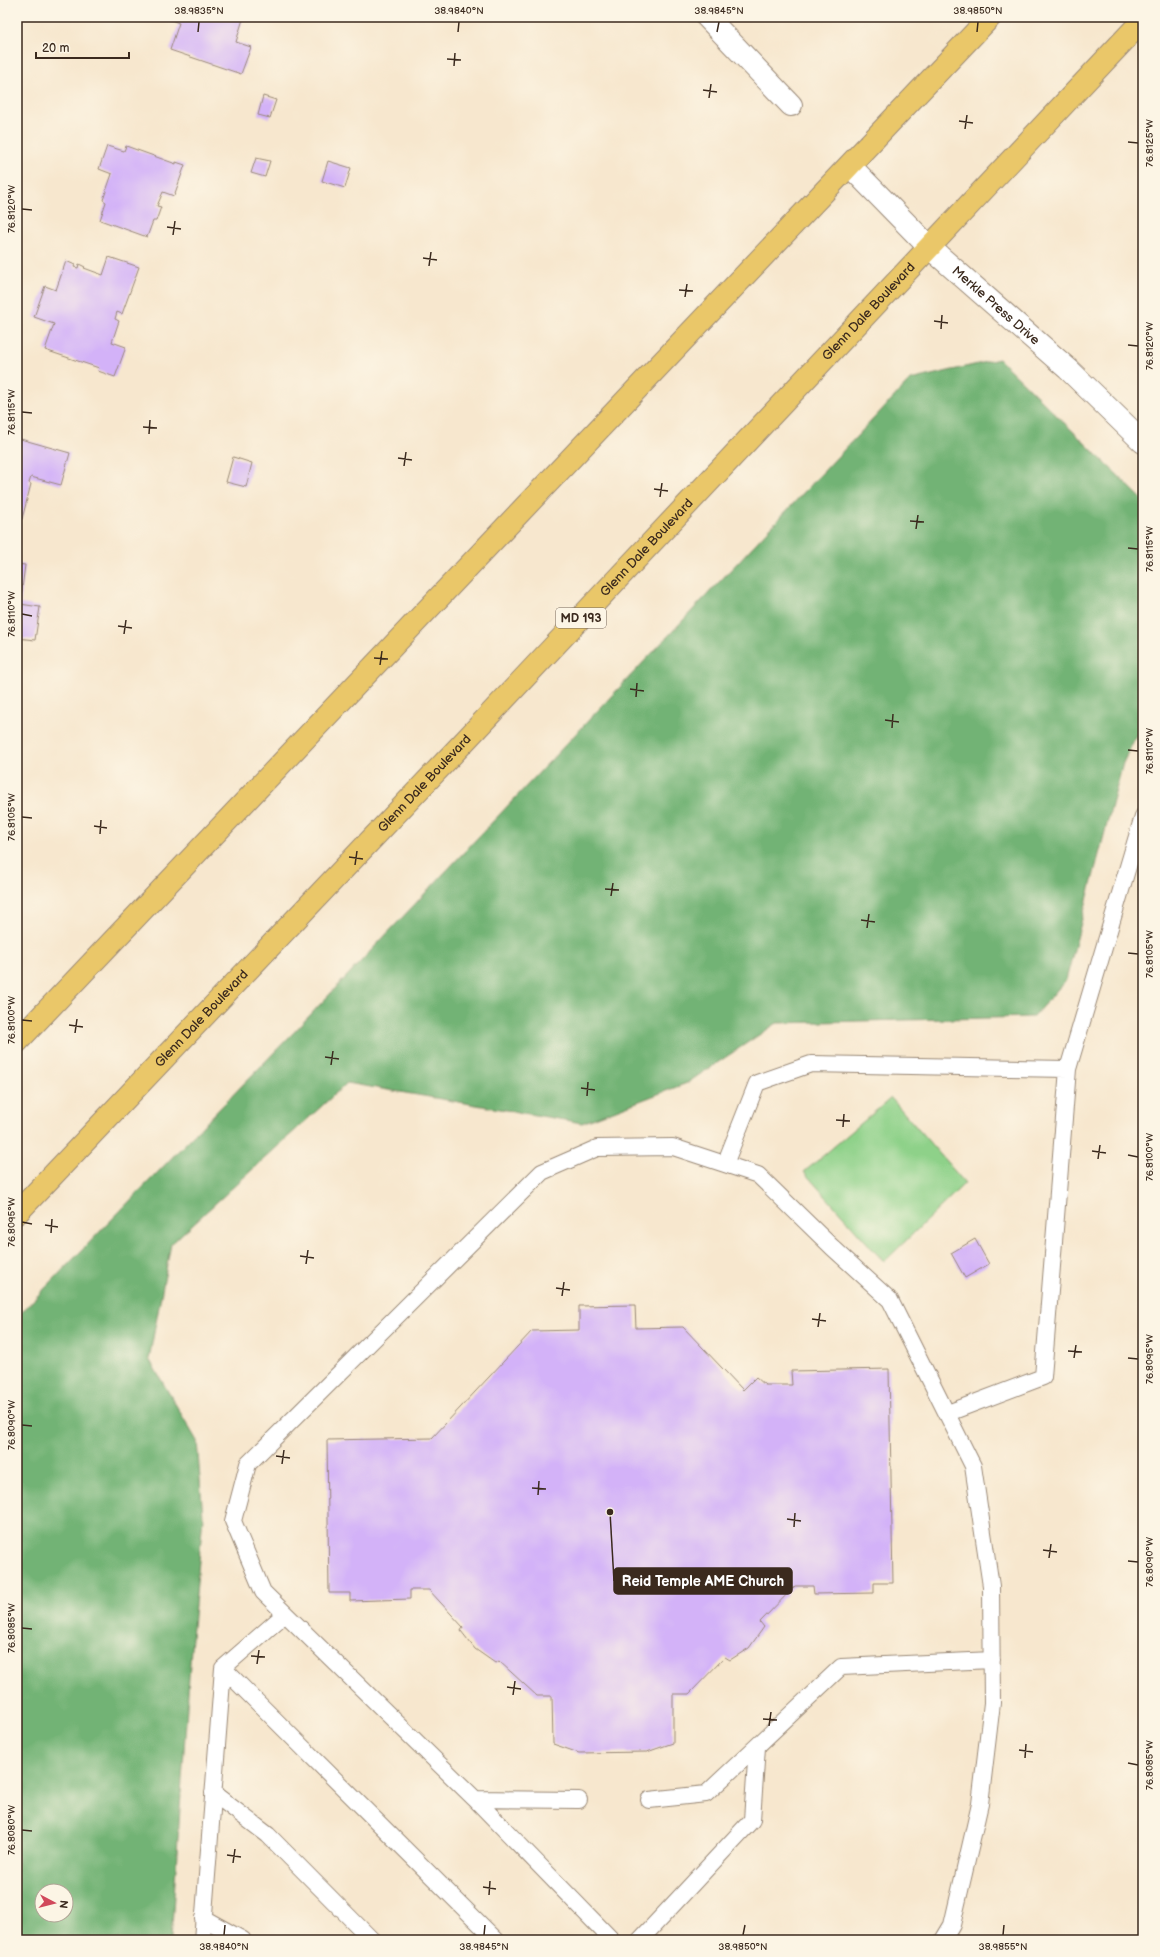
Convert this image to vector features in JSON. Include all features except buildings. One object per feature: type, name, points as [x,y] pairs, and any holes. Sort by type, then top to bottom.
[{"type":"main road","points":[[17,1042],[990,17]]},
{"type":"main road","name":"Glenn Dale Boulevard","points":[[17,1214],[930,248],[1143,20]]},
{"type":"street","points":[[707,17],[792,105]]},
{"type":"street","name":"Merkle Press Drive","points":[[850,166],[930,248],[1068,370],[1143,442]]},
{"type":"lane","points":[[948,1413],[1043,1377],[1068,1069],[1143,816]]},
{"type":"lane","points":[[725,1164],[757,1083],[811,1064],[1068,1069]]},
{"type":"lane","points":[[612,1940],[476,1799],[263,1592],[233,1521],[248,1464],[542,1172],[597,1148],[673,1147],[758,1175],[832,1247],[890,1300],[948,1413],[973,1466],[991,1586],[992,1703],[980,1804],[952,1925],[943,1940]]},
{"type":"lane","points":[[202,1940],[223,1668],[285,1614]]},
{"type":"lane","points":[[649,1800],[706,1794],[841,1667],[992,1660]]},
{"type":"lane","points":[[223,1668],[496,1940]]},
{"type":"lane","points":[[640,1940],[752,1820],[757,1747]]},
{"type":"lane","points":[[213,1793],[268,1835],[372,1940]]},
{"type":"lane","points":[[476,1799],[579,1800]]},
{"type":"lane","points":[[203,1918],[243,1940]]},
{"type":"green space","points":[[999,359],[1143,500],[1143,721],[1123,763],[1066,980],[1033,1017],[777,1023],[687,1083],[582,1123],[347,1083],[171,1244],[149,1359],[197,1441],[203,1517],[191,1649],[171,1940],[17,1940],[17,1317],[295,1031],[910,380]]},
{"type":"green space","points":[[891,1098],[965,1183],[884,1262],[804,1172]]},
{"type":"place","name":"Reid Temple AME Church","points":[[610,1512]]}]
